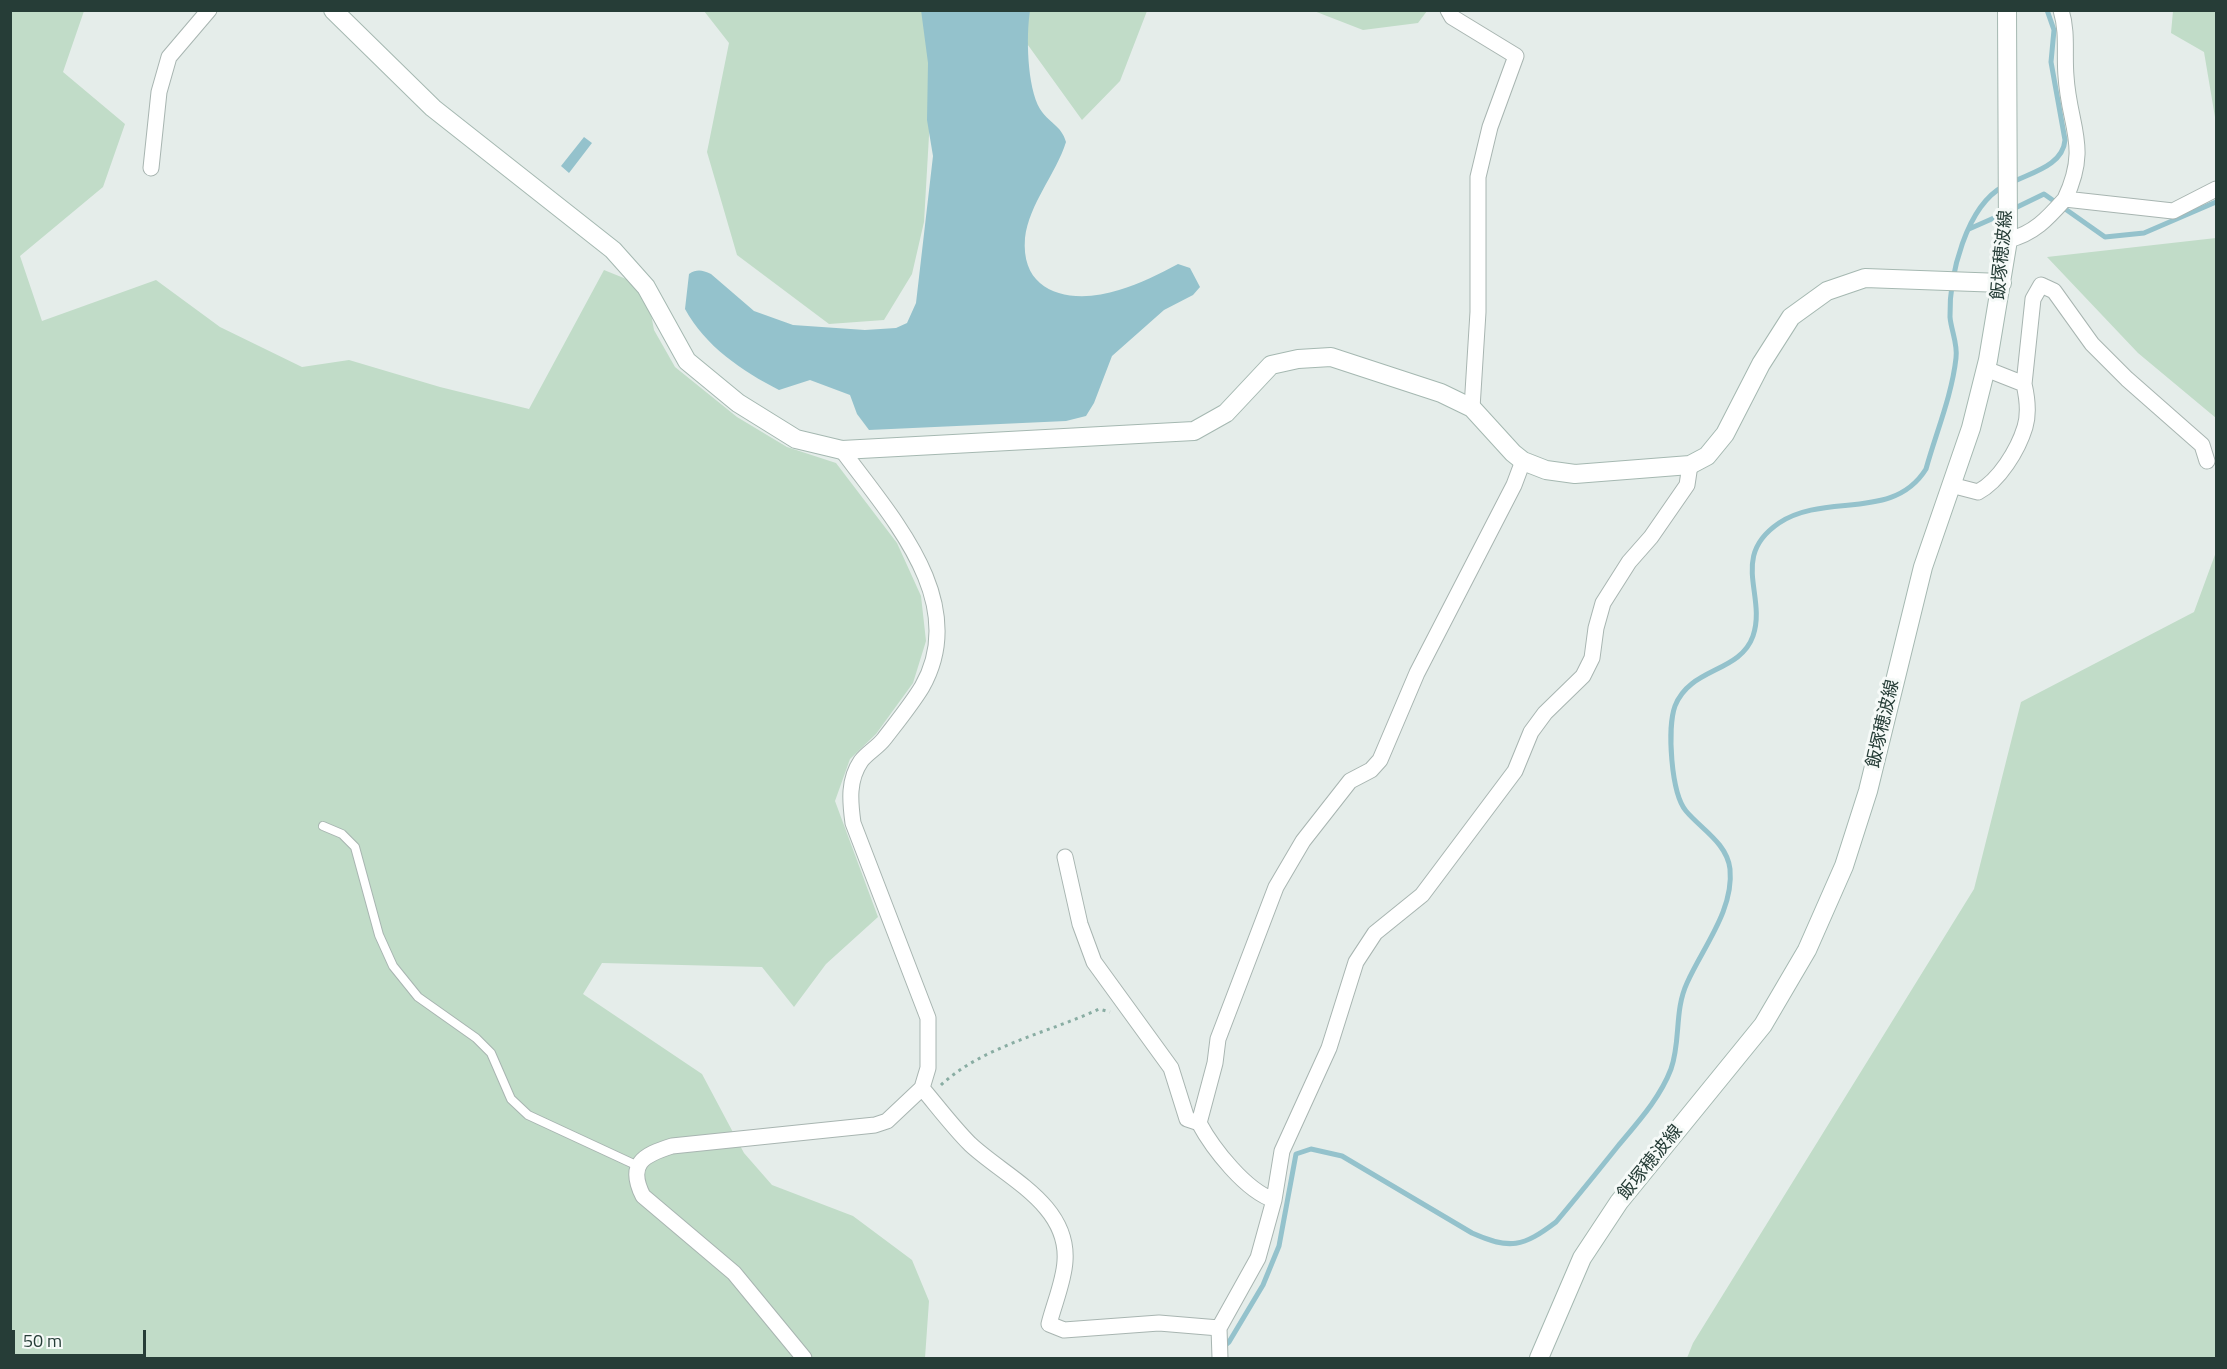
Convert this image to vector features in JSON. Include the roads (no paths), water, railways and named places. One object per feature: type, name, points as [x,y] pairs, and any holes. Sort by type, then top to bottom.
[{"type":"street","points":[[151,168],[159,92],[169,57],[209,10]]},
{"type":"street","points":[[333,10],[433,108],[613,250],[646,287],[687,361],[738,403],[796,439],[842,450],[1194,431],[1226,413],[1271,365],[1298,359],[1331,357],[1441,393],[1472,408],[1523,461],[1546,470],[1575,474],[1690,465],[1707,456],[1725,434],[1761,364],[1791,317],[1827,291],[1865,278],[2002,283]]},
{"type":"street","points":[[1448,10],[1452,17],[1516,56],[1490,128],[1478,177],[1478,312],[1472,408]]},
{"type":"street","name":"飯塚穂波線","points":[[1539,1359],[1582,1258],[1619,1202],[1763,1024],[1807,950],[1844,866],[1868,791],[1923,567],[1971,428],[1986,369],[2008,240],[2007,10]]},
{"type":"street","points":[[2008,240],[2023,236],[2042,224],[2066,199],[2078,165],[2078,138],[2066,76],[2066,30],[2061,10]]},
{"type":"street","points":[[2066,199],[2173,211],[2217,189]]},
{"type":"street","points":[[1951,485],[1978,492],[1989,486],[2014,451],[2026,425],[2024,384],[2033,298],[2041,285],[2054,291],[2092,344],[2127,379],[2202,445],[2207,461]]},
{"type":"street","points":[[1986,369],[2024,384]]},
{"type":"street","points":[[804,1359],[734,1273],[643,1196],[636,1181],[638,1166],[648,1154],[672,1146],[875,1125],[887,1120],[925,1092],[928,1068],[928,1018],[853,823],[849,791],[861,761],[882,741],[922,686],[936,647],[938,624],[931,591],[914,550],[842,450]]},
{"type":"street","points":[[1199,1123],[1213,1072],[1218,1039],[1276,887],[1303,841],[1350,781],[1371,770],[1380,760],[1417,673],[1514,485],[1523,461]]},
{"type":"street","points":[[1220,1359],[1220,1332],[1258,1258],[1274,1200],[1282,1151],[1329,1048],[1356,962],[1375,933],[1422,895],[1515,771],[1531,732],[1545,713],[1583,676],[1593,658],[1596,628],[1603,603],[1629,562],[1651,537],[1687,485],[1690,465]]},
{"type":"street","points":[[1065,857],[1080,924],[1094,962],[1171,1068],[1187,1119],[1199,1123],[1226,1162],[1265,1197],[1274,1200]]},
{"type":"street","points":[[925,1092],[971,1144],[1050,1211],[1062,1236],[1065,1261],[1048,1324],[1064,1330],[1159,1323],[1220,1332]]},
{"type":"lane","points":[[323,826],[342,834],[355,847],[379,935],[393,966],[418,997],[476,1038],[491,1053],[512,1099],[528,1115],[638,1166]]},
{"type":"water","points":[[921,10],[1030,11],[1028,47],[1032,88],[1040,109],[1058,128],[1066,142],[1037,201],[1025,238],[1026,258],[1032,273],[1041,284],[1069,295],[1102,294],[1134,285],[1178,264],[1190,268],[1200,287],[1193,295],[1164,310],[1112,356],[1094,403],[1086,416],[1066,421],[869,430],[857,414],[850,395],[810,380],[779,390],[738,366],[714,346],[703,335],[685,309],[689,274],[700,271],[711,274],[754,311],[793,325],[865,330],[896,328],[907,323],[916,303],[933,156],[927,120],[928,63]]},
{"type":"water","points":[[584,137],[592,143],[569,173],[561,166]]},
{"type":"waterway","points":[[2013,182],[2053,162],[2063,149],[2065,140],[2051,62],[2054,30],[2047,10]]},
{"type":"waterway","points":[[1223,1347],[1229,1342],[1263,1285],[1279,1246],[1296,1154],[1311,1149],[1342,1156],[1472,1233],[1497,1242],[1516,1243],[1534,1237],[1556,1222],[1655,1100],[1671,1069],[1674,1058],[1683,994],[1722,914],[1730,884],[1730,869],[1724,852],[1686,811],[1677,790],[1671,744],[1675,706],[1682,693],[1692,684],[1727,664],[1747,648],[1753,636],[1756,621],[1752,563],[1756,549],[1764,536],[1779,523],[1797,514],[1877,501],[1896,495],[1912,485],[1926,469],[1954,372],[1956,348],[1950,317],[1950,300],[1962,244],[1979,209],[2004,186]]},
{"type":"waterway","points":[[2011,210],[2044,194],[2105,237],[2144,233],[2216,202]]},
{"type":"waterway","points":[[1969,229],[2003,214]]}]
